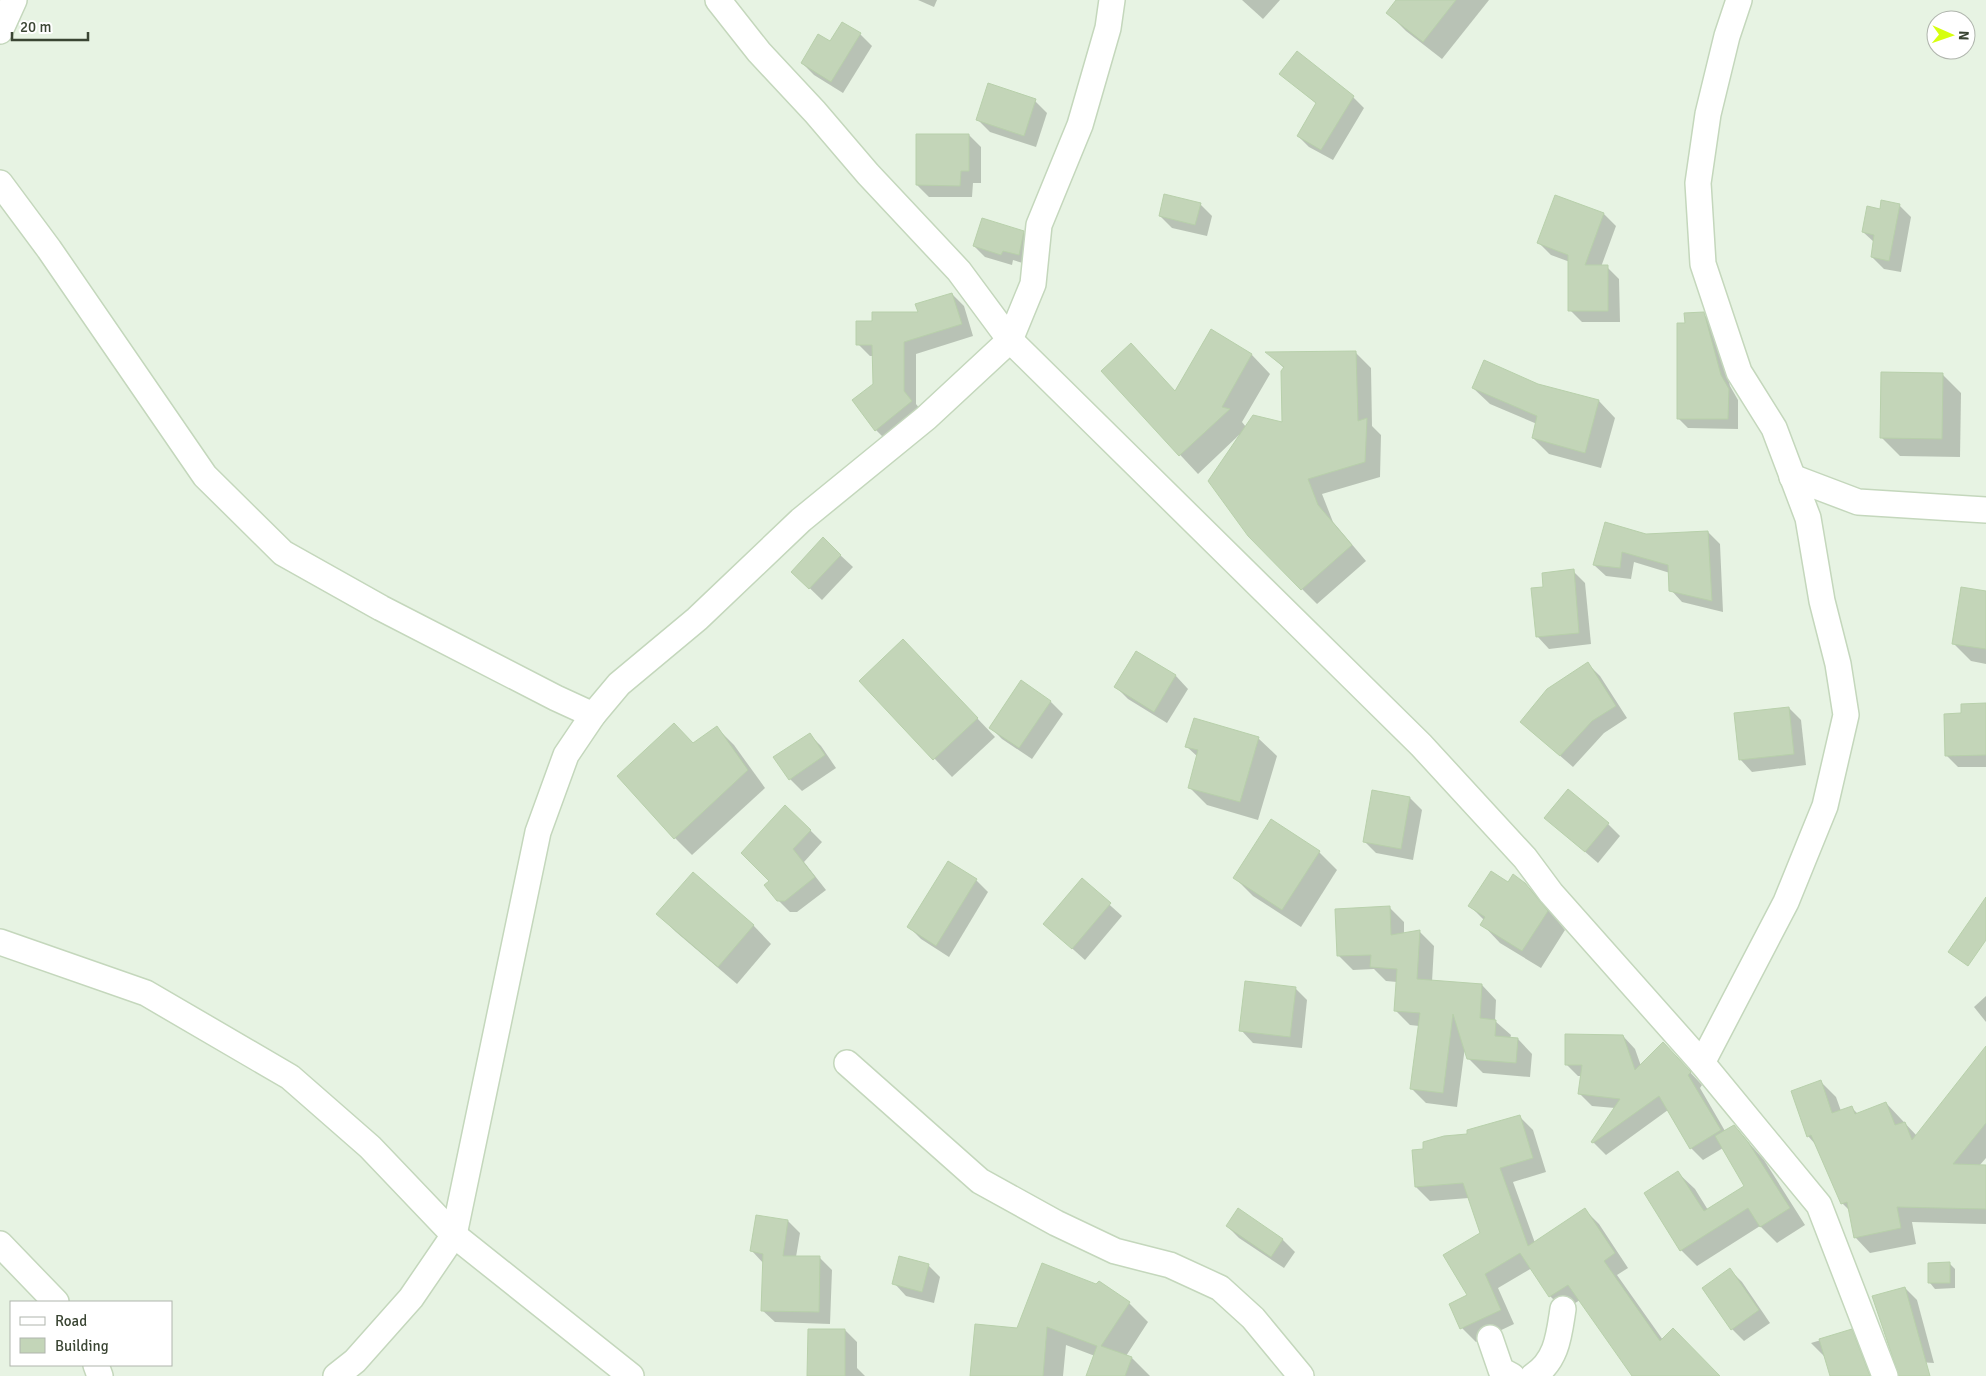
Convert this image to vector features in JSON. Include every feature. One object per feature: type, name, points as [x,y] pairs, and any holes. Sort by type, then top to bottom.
[{"type":"street","points":[[0,31],[14,0]]},
{"type":"street","points":[[718,0],[759,52],[815,112],[868,174],[959,271],[1010,340],[1421,745],[1525,858],[1551,893],[1702,1063],[1819,1205],[1885,1376]]},
{"type":"street","points":[[336,1376],[355,1361],[411,1298],[454,1235],[538,832],[566,755],[593,714],[619,684],[697,619],[801,520],[926,418],[1010,340],[1033,284],[1039,225],[1080,125],[1108,28],[1112,0]]},
{"type":"street","points":[[1702,1063],[1786,902],[1825,806],[1846,715],[1838,664],[1822,601],[1808,518],[1774,428],[1739,372],[1703,264],[1698,183],[1708,114],[1726,36],[1739,0]]},
{"type":"street","points":[[0,182],[49,249],[205,476],[283,553],[381,608],[556,698],[593,714]]},
{"type":"street","points":[[1792,477],[1858,502],[1986,510]]},
{"type":"street","points":[[0,942],[146,993],[290,1077],[370,1147],[454,1235],[631,1376]]},
{"type":"street","points":[[847,1063],[980,1181],[1115,1251],[1170,1265],[1220,1288],[1253,1318],[1301,1376]]},
{"type":"street","points":[[0,1244],[55,1301]]},
{"type":"street","points":[[1533,1376],[1541,1371],[1552,1357],[1560,1333],[1563,1309]]},
{"type":"street","points":[[1490,1338],[1501,1370],[1512,1376]]},
{"type":"building","points":[[1396,0],[1456,0],[1423,42],[1386,13]]},
{"type":"building","points":[[842,22],[861,33],[831,82],[801,63],[818,34],[830,41]]},
{"type":"building","points":[[1297,51],[1354,96],[1321,150],[1297,136],[1316,103],[1279,74]]},
{"type":"building","points":[[988,83],[1036,99],[1024,136],[976,120]]},
{"type":"building","points":[[916,134],[969,134],[969,171],[961,171],[960,186],[916,185]]},
{"type":"building","points":[[1164,194],[1201,203],[1195,225],[1159,216]]},
{"type":"building","points":[[1555,195],[1604,213],[1585,265],[1608,265],[1608,311],[1568,311],[1568,255],[1537,243]]},
{"type":"building","points":[[1881,200],[1900,204],[1889,261],[1871,257],[1874,235],[1862,232],[1867,206],[1880,209]]},
{"type":"building","points":[[982,218],[1024,231],[1019,255],[1003,251],[1001,255],[973,246]]},
{"type":"building","points":[[952,293],[962,324],[904,342],[904,391],[912,401],[875,431],[852,400],[873,384],[872,345],[856,345],[856,321],[872,321],[872,312],[918,312],[915,304]]},
{"type":"building","points":[[1704,312],[1721,375],[1729,389],[1728,419],[1677,419],[1677,323],[1685,323],[1684,313]]},
{"type":"building","points":[[1211,329],[1252,354],[1222,407],[1230,409],[1179,456],[1101,371],[1131,343],[1175,391]]},
{"type":"building","points":[[1356,351],[1358,421],[1367,418],[1365,462],[1308,479],[1318,505],[1352,545],[1301,590],[1248,536],[1208,481],[1253,415],[1282,422],[1281,371],[1284,367],[1265,352]]},
{"type":"building","points":[[1484,360],[1538,384],[1599,400],[1585,453],[1532,438],[1537,416],[1472,388]]},
{"type":"building","points":[[1881,372],[1943,373],[1942,439],[1880,438]]},
{"type":"building","points":[[1605,522],[1646,534],[1708,531],[1712,601],[1669,591],[1668,565],[1622,552],[1620,568],[1593,565]]},
{"type":"building","points":[[823,537],[841,555],[809,589],[791,572]]},
{"type":"building","points":[[1574,569],[1579,633],[1536,637],[1531,588],[1543,587],[1542,573]]},
{"type":"building","points":[[1961,587],[1986,591],[1986,649],[1952,644]]},
{"type":"building","points":[[903,639],[978,718],[933,760],[859,681]]},
{"type":"building","points":[[1136,651],[1176,675],[1154,712],[1114,687]]},
{"type":"building","points":[[1588,662],[1616,706],[1592,721],[1560,756],[1520,722],[1547,689]]},
{"type":"building","points":[[1021,680],[1051,701],[1019,748],[989,728]]},
{"type":"building","points":[[1986,703],[1986,755],[1945,756],[1944,714],[1961,713],[1961,704]]},
{"type":"building","points":[[1789,707],[1794,754],[1739,760],[1734,713]]},
{"type":"building","points":[[1194,718],[1259,737],[1240,802],[1188,788],[1198,750],[1185,747]]},
{"type":"building","points":[[674,723],[693,743],[717,726],[748,770],[674,839],[617,776]]},
{"type":"building","points":[[810,733],[825,755],[789,780],[773,757]]},
{"type":"building","points":[[1568,789],[1609,823],[1585,852],[1544,818]]},
{"type":"building","points":[[1372,790],[1410,797],[1401,849],[1363,842]]},
{"type":"building","points":[[785,805],[811,830],[793,849],[815,877],[785,901],[777,901],[764,885],[769,881],[741,853]]},
{"type":"building","points":[[1271,819],[1320,851],[1282,910],[1233,878]]},
{"type":"building","points":[[948,861],[977,879],[936,946],[907,927]]},
{"type":"building","points":[[1491,871],[1508,882],[1513,874],[1525,883],[1548,911],[1522,951],[1480,925],[1485,917],[1468,906]]},
{"type":"building","points":[[693,872],[754,925],[718,967],[656,914]]},
{"type":"building","points":[[1082,878],[1111,903],[1072,949],[1043,924]]},
{"type":"building","points":[[1986,897],[1986,940],[1968,966],[1948,952]]},
{"type":"building","points":[[1390,906],[1391,935],[1420,930],[1417,979],[1482,984],[1480,1018],[1496,1020],[1495,1036],[1518,1038],[1516,1063],[1467,1059],[1453,1014],[1443,1093],[1410,1089],[1420,1013],[1394,1011],[1397,969],[1370,967],[1371,955],[1337,956],[1335,909]]},
{"type":"building","points":[[1245,981],[1296,987],[1290,1037],[1239,1031]]},
{"type":"building","points":[[1565,1034],[1623,1035],[1635,1070],[1663,1042],[1691,1072],[1688,1075],[1721,1130],[1690,1149],[1659,1096],[1593,1143],[1591,1142],[1620,1099],[1578,1094],[1582,1065],[1565,1065]]},
{"type":"building","points":[[1986,1046],[1986,1123],[1953,1164],[1986,1165],[1986,1209],[1897,1207],[1901,1228],[1854,1238],[1847,1202],[1841,1204],[1811,1135],[1807,1137],[1791,1091],[1821,1080],[1832,1113],[1852,1106],[1855,1114],[1886,1102],[1895,1125],[1905,1122],[1912,1140]]},
{"type":"building","points":[[1520,1115],[1533,1158],[1500,1168],[1528,1246],[1585,1208],[1615,1253],[1604,1261],[1660,1341],[1673,1328],[1720,1376],[1632,1376],[1568,1285],[1549,1297],[1520,1253],[1485,1274],[1501,1310],[1460,1329],[1449,1304],[1467,1295],[1443,1255],[1480,1233],[1463,1183],[1415,1187],[1412,1150],[1423,1149],[1423,1142],[1444,1136],[1467,1134],[1467,1130]]},
{"type":"building","points":[[1734,1125],[1748,1142],[1790,1208],[1760,1227],[1748,1208],[1680,1251],[1644,1193],[1678,1171],[1704,1211],[1744,1186],[1715,1136]]},
{"type":"building","points":[[1238,1208],[1283,1239],[1271,1257],[1226,1226]]},
{"type":"building","points":[[756,1215],[788,1220],[783,1256],[820,1256],[819,1312],[761,1311],[763,1254],[750,1251]]},
{"type":"building","points":[[899,1256],[929,1264],[922,1292],[892,1284]]},
{"type":"building","points":[[1950,1262],[1950,1283],[1928,1283],[1928,1263]]},
{"type":"building","points":[[1042,1263],[1096,1284],[1099,1281],[1130,1302],[1101,1346],[1132,1357],[1125,1376],[1086,1376],[1097,1346],[1047,1327],[1043,1376],[970,1376],[975,1324],[1017,1328]]},
{"type":"building","points":[[1730,1268],[1759,1310],[1731,1330],[1702,1288]]},
{"type":"building","points":[[1905,1287],[1930,1376],[1899,1376],[1872,1296]]},
{"type":"building","points":[[808,1329],[845,1329],[845,1376],[807,1376]]},
{"type":"building","points":[[1852,1329],[1870,1376],[1830,1376],[1819,1339]]}]
